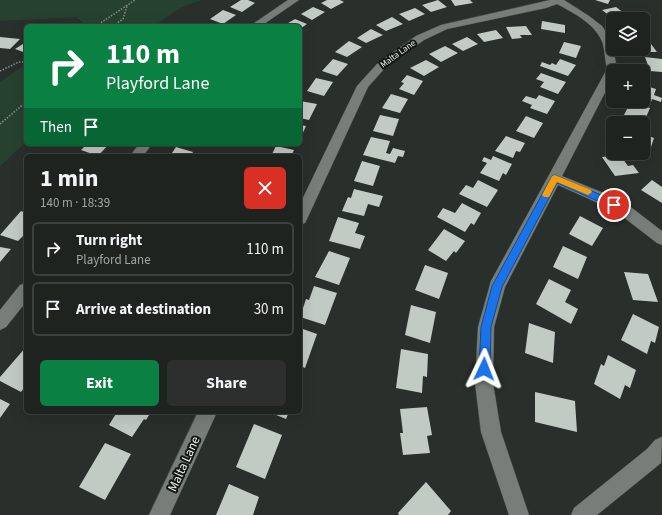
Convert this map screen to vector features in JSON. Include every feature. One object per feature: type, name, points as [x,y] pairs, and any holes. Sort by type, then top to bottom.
[{"type":"street","points":[[258,24],[294,0]]},
{"type":"street","points":[[519,515],[492,432],[484,383],[486,327],[497,286],[612,70],[607,43],[600,32],[589,20],[558,0]]},
{"type":"street","name":"Malta Lane","points":[[302,215],[363,86],[381,66],[420,38],[444,27],[546,5],[558,0]]},
{"type":"street","points":[[138,154],[144,146]]},
{"type":"street","points":[[555,178],[601,198],[627,212],[662,239]]},
{"type":"street","points":[[0,322],[24,292]]},
{"type":"street","name":"Malta Lane","points":[[159,515],[207,414]]},
{"type":"street","points":[[581,515],[654,456],[662,447]]},
{"type":"path","points":[[99,24],[135,0]]},
{"type":"path","points":[[116,24],[123,19],[127,5]]},
{"type":"path","points":[[0,71],[19,62],[24,62]]},
{"type":"path","points":[[0,124],[24,104]]},
{"type":"green space","points":[[0,0],[201,0],[180,8],[157,24],[82,24],[83,23],[77,17],[0,21]]},
{"type":"green space","points":[[24,65],[24,144],[0,166],[0,82]]},
{"type":"building","points":[[241,0],[248,0],[255,3],[242,12],[230,7]]},
{"type":"building","points":[[327,0],[340,0],[344,2],[331,9],[321,3]]},
{"type":"building","points":[[438,0],[447,7],[431,12],[422,5]]},
{"type":"building","points":[[451,0],[470,0],[473,3],[455,6]]},
{"type":"building","points":[[595,0],[610,0],[608,4]]},
{"type":"building","points":[[313,7],[325,12],[312,20],[301,14]]},
{"type":"building","points":[[616,7],[622,12],[606,13],[602,10]]},
{"type":"building","points":[[415,8],[425,14],[409,21],[399,14]]},
{"type":"building","points":[[223,10],[236,15],[223,24],[210,19]]},
{"type":"building","points":[[392,17],[403,24],[386,31],[376,25]]},
{"type":"building","points":[[295,19],[307,24],[302,28],[302,24],[286,24]]},
{"type":"building","points":[[542,21],[565,25],[565,33],[541,29]]},
{"type":"building","points":[[526,26],[532,35],[520,35],[522,38],[512,39],[506,27]]},
{"type":"building","points":[[371,29],[383,35],[366,43],[357,38]]},
{"type":"building","points":[[496,30],[503,38],[484,42],[477,34]]},
{"type":"building","points":[[0,37],[20,39],[10,49],[0,48]]},
{"type":"building","points":[[467,37],[478,44],[463,51],[452,44]]},
{"type":"building","points":[[349,41],[362,47],[347,57],[335,52]]},
{"type":"building","points":[[564,42],[581,46],[576,58],[559,53]]},
{"type":"building","points":[[24,43],[24,52],[15,49]]},
{"type":"building","points":[[650,43],[657,52],[650,52]]},
{"type":"building","points":[[445,46],[458,53],[441,62],[429,54]]},
{"type":"building","points":[[645,57],[662,59],[662,72],[650,71],[650,64],[648,64]]},
{"type":"building","points":[[333,59],[348,64],[337,76],[322,71]]},
{"type":"building","points":[[560,59],[576,65],[568,76],[540,66],[542,62],[550,65],[552,63],[556,65]]},
{"type":"building","points":[[426,60],[439,67],[424,76],[410,68]]},
{"type":"building","points":[[541,73],[566,82],[558,94],[540,87],[544,82],[536,79]]},
{"type":"building","points":[[407,75],[423,81],[414,95],[399,89],[404,83],[401,82]]},
{"type":"building","points":[[316,78],[333,82],[324,96],[307,91]]},
{"type":"building","points":[[650,87],[656,89],[654,95],[662,98],[661,102],[652,99],[651,102]]},
{"type":"building","points":[[391,94],[408,99],[400,113],[382,108]]},
{"type":"building","points":[[539,95],[555,101],[547,114],[530,108],[532,105],[522,101],[526,96],[536,99]]},
{"type":"building","points":[[302,101],[317,104],[309,120],[302,118]]},
{"type":"building","points":[[628,108],[650,108],[647,116],[624,115]]},
{"type":"building","points":[[380,115],[399,119],[393,136],[373,131]]},
{"type":"building","points":[[526,116],[543,123],[534,138],[516,131]]},
{"type":"building","points":[[302,125],[306,126],[302,135]]},
{"type":"building","points":[[506,136],[525,143],[520,152],[516,151],[513,158],[495,151]]},
{"type":"building","points":[[371,137],[390,141],[386,153],[390,154],[393,148],[405,151],[403,157],[398,156],[395,163],[363,155]]},
{"type":"building","points":[[650,137],[654,138],[650,147]]},
{"type":"building","points":[[85,146],[107,146],[100,154],[92,154],[81,150]]},
{"type":"building","points":[[276,146],[294,150],[292,154],[272,154]]},
{"type":"building","points":[[176,147],[193,152],[192,154],[171,154]]},
{"type":"building","points":[[493,156],[512,164],[506,175],[503,173],[499,181],[480,173],[487,163],[482,161],[484,157],[491,160]]},
{"type":"building","points":[[602,157],[606,157],[606,160],[624,160],[628,166],[633,165],[639,173],[615,176]]},
{"type":"building","points":[[362,161],[380,166],[373,186],[354,181]]},
{"type":"building","points":[[478,180],[498,190],[487,207],[459,194],[466,185],[473,188]]},
{"type":"building","points":[[652,180],[662,187],[662,203],[641,190]]},
{"type":"building","points":[[354,189],[383,196],[379,207],[368,204],[364,216],[342,211],[348,197],[351,198]]},
{"type":"building","points":[[462,203],[481,213],[474,225],[471,223],[465,232],[437,217],[443,208],[455,213]]},
{"type":"building","points":[[21,211],[24,212],[24,235],[18,241],[0,235]]},
{"type":"building","points":[[580,216],[603,228],[592,246],[569,234]]},
{"type":"building","points":[[338,217],[359,223],[355,233],[365,236],[360,249],[329,241]]},
{"type":"building","points":[[444,229],[465,241],[456,253],[454,251],[446,261],[428,250]]},
{"type":"building","points":[[563,246],[587,257],[578,279],[553,267]]},
{"type":"building","points":[[0,247],[11,249],[0,262]]},
{"type":"building","points":[[329,251],[350,258],[339,285],[315,277]]},
{"type":"building","points":[[425,265],[448,273],[439,299],[415,290]]},
{"type":"building","points":[[624,272],[648,274],[658,302],[633,300]]},
{"type":"building","points":[[549,279],[571,290],[565,302],[578,309],[571,324],[536,304]]},
{"type":"building","points":[[314,286],[337,293],[325,325],[302,318],[302,311],[306,299],[309,300]]},
{"type":"building","points":[[411,305],[436,312],[430,343],[405,335]]},
{"type":"building","points":[[633,314],[659,327],[655,343],[651,341],[647,354],[621,340]]},
{"type":"building","points":[[529,323],[555,332],[553,363],[525,353]]},
{"type":"building","points":[[302,329],[317,334],[305,368],[302,367]]},
{"type":"building","points":[[24,349],[24,388],[21,392],[0,381],[0,377]]},
{"type":"building","points":[[401,349],[428,354],[427,377],[423,376],[422,393],[396,388]]},
{"type":"building","points":[[608,355],[636,370],[630,388],[625,385],[620,399],[594,384],[601,364],[604,366]]},
{"type":"building","points":[[535,392],[575,401],[577,432],[535,422]]},
{"type":"building","points":[[0,399],[10,404],[0,418]]},
{"type":"building","points":[[427,407],[432,435],[427,436],[430,453],[403,455],[400,433],[403,433],[400,409]]},
{"type":"building","points":[[116,414],[150,414],[146,420],[144,419],[132,437],[109,425]]},
{"type":"building","points":[[274,414],[288,414],[286,419]]},
{"type":"building","points":[[254,424],[282,435],[265,479],[236,467]]},
{"type":"building","points":[[105,443],[131,454],[105,500],[79,487]]},
{"type":"building","points":[[426,482],[451,511],[448,515],[399,515],[398,513]]},
{"type":"building","points":[[229,484],[259,497],[253,515],[216,515]]},
{"type":"slow traffic","points":[[546,195],[555,178],[588,192]]},
{"type":"route","points":[[484,369],[486,327],[497,286],[555,178],[614,205]]}]
